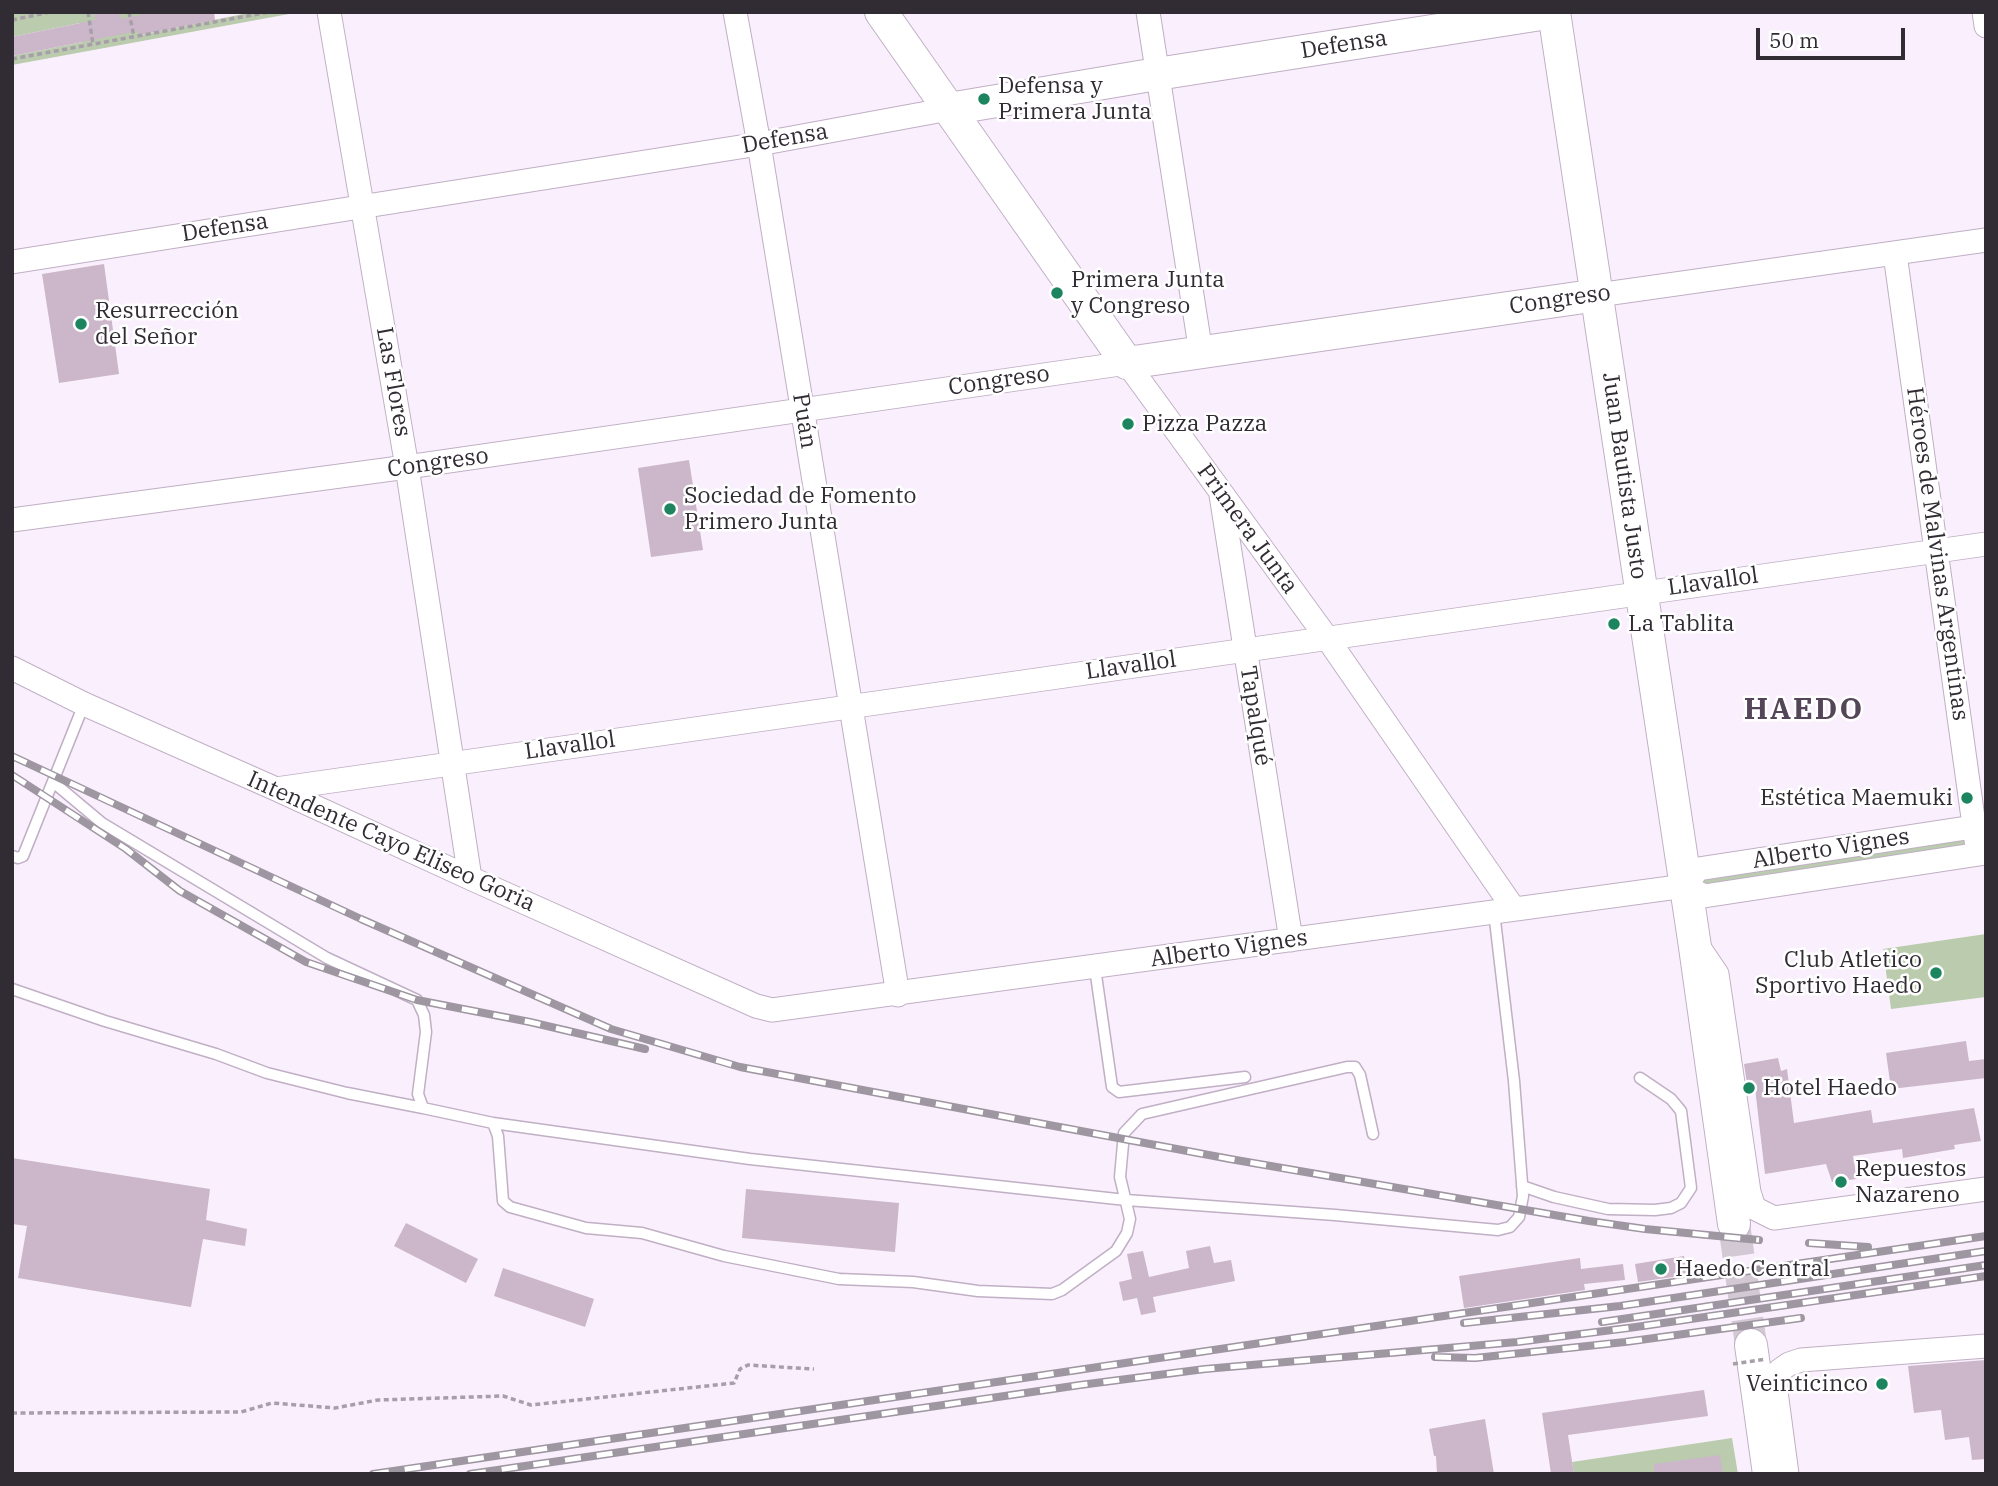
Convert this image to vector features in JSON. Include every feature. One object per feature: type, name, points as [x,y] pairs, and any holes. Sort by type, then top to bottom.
[{"type":"street","name":"Las Flores","points":[[329,12],[407,467],[470,878]]},
{"type":"street","name":"Puán","points":[[735,12],[898,995]]},
{"type":"street","name":"Primera Junta","points":[[881,12],[1127,363],[1327,638],[1504,911]]},
{"type":"street","points":[[1148,12],[1201,353]]},
{"type":"street","name":"Defensa","points":[[12,262],[759,144],[1157,74],[1555,12]]},
{"type":"street","name":"Juan Bautista Justo","points":[[1555,12],[1701,994],[1744,1216]]},
{"type":"street","points":[[1983,12],[1986,26]]},
{"type":"street","name":"Congreso","points":[[12,520],[407,467],[1986,240]]},
{"type":"street","name":"Héroes de Malvinas Argentinas","points":[[1895,254],[1982,853]]},
{"type":"street","name":"Tapalqué","points":[[1220,492],[1290,940]]},
{"type":"street","name":"Llavallol","points":[[276,789],[1986,544]]},
{"type":"street","name":"Intendente Cayo Eliseo Goria","points":[[12,668],[84,704],[470,878],[756,1006],[772,1010]]},
{"type":"street","name":"Alberto Vignes","points":[[1685,886],[1698,869],[1980,826]]},
{"type":"street","name":"Alberto Vignes","points":[[772,1010],[1685,886],[1704,895],[1982,853]]},
{"type":"street","name":"Juan Bautista Justo","points":[[1694,940],[1717,974],[1749,1192],[1744,1216]]},
{"type":"street","points":[[1744,1216],[1774,1218],[1986,1189]]},
{"type":"street","points":[[1757,1360],[1789,1364],[1801,1360],[1986,1346]]},
{"type":"street","points":[[1757,1360],[1769,1474]]},
{"type":"street","points":[[1757,1360],[1775,1384],[1787,1474]]},
{"type":"lane","points":[[12,856],[23,856],[84,704]]},
{"type":"lane","points":[[53,782],[102,823],[327,958],[417,1000],[424,1015],[426,1032],[418,1094],[423,1108]]},
{"type":"lane","points":[[12,989],[267,1073],[347,1093],[493,1123],[750,1159],[1126,1200],[1498,1230],[1510,1227],[1519,1217],[1523,1196],[1504,911]]},
{"type":"lane","points":[[1095,968],[1112,1087],[1119,1092],[1245,1077]]},
{"type":"lane","points":[[493,1123],[498,1136],[503,1201],[510,1207],[586,1228],[642,1233],[724,1255],[839,1279],[913,1282],[978,1291],[1052,1294],[1062,1290],[1116,1251],[1127,1233],[1130,1219],[1120,1177],[1124,1133],[1142,1114],[1355,1067],[1360,1075],[1373,1134]]},
{"type":"lane","points":[[1522,1186],[1554,1197],[1608,1209],[1671,1209],[1681,1203],[1691,1188],[1681,1111],[1671,1099],[1640,1078]]},
{"type":"path","points":[[12,20],[50,12]]},
{"type":"path","points":[[88,12],[93,44]]},
{"type":"path","points":[[129,12],[134,37]]},
{"type":"path","points":[[12,59],[269,12]]},
{"type":"path","points":[[12,1413],[241,1412],[272,1403],[335,1408],[379,1400],[503,1396],[531,1405],[734,1383],[740,1369],[748,1365],[814,1369]]},
{"type":"green space","points":[[12,12],[94,12],[99,38],[123,33],[119,12],[153,12],[140,35],[253,12],[300,12],[12,65],[12,56],[83,42],[80,23],[12,37]]},
{"type":"green space","points":[[1986,833],[1986,846],[1704,885],[1701,881],[1702,877]]},
{"type":"green space","name":"Club Atletico Sportivo Haedo","points":[[1986,934],[1986,997],[1891,1009],[1883,949]]},
{"type":"green space","points":[[1732,1438],[1738,1474],[1574,1474],[1572,1462]]},
{"type":"building","points":[[94,12],[119,12],[121,19],[153,12],[214,12],[215,20],[139,35],[138,31],[12,56],[12,37],[95,20]]},
{"type":"building","name":"Resurrección del Señor","points":[[104,264],[119,374],[59,383],[42,274]]},
{"type":"building","name":"Sociedad de Fomento Primero Junta","points":[[689,460],[703,550],[651,557],[638,468]]},
{"type":"building","points":[[1966,1041],[1969,1061],[1986,1059],[1986,1078],[1891,1089],[1886,1053]]},
{"type":"building","points":[[1778,1058],[1781,1071],[1787,1069],[1794,1123],[1871,1110],[1873,1123],[1974,1108],[1981,1141],[1954,1145],[1955,1149],[1903,1158],[1902,1149],[1853,1156],[1857,1179],[1832,1182],[1826,1164],[1765,1174],[1755,1088],[1748,1090],[1744,1064]]},
{"type":"building","points":[[12,1158],[210,1189],[206,1220],[247,1229],[245,1246],[203,1239],[191,1307],[18,1278],[27,1226],[12,1224]]},
{"type":"building","points":[[746,1189],[899,1203],[895,1252],[742,1238]]},
{"type":"building","points":[[406,1223],[478,1259],[466,1283],[394,1246]]},
{"type":"building","points":[[1210,1246],[1214,1263],[1231,1260],[1235,1281],[1153,1297],[1156,1312],[1141,1315],[1137,1298],[1123,1301],[1119,1282],[1132,1279],[1127,1254],[1143,1251],[1149,1277],[1189,1268],[1186,1251]]},
{"type":"building","name":"Haedo Central","points":[[1684,1256],[1687,1275],[1638,1282],[1635,1264]]},
{"type":"building","points":[[1580,1258],[1581,1269],[1623,1264],[1625,1280],[1584,1284],[1585,1290],[1464,1308],[1459,1276]]},
{"type":"building","points":[[503,1268],[594,1299],[585,1327],[494,1296]]},
{"type":"building","points":[[1986,1360],[1986,1459],[1972,1460],[1969,1437],[1945,1440],[1941,1410],[1914,1413],[1908,1366]]},
{"type":"building","points":[[1704,1390],[1708,1416],[1568,1435],[1574,1474],[1551,1474],[1542,1413]]},
{"type":"building","points":[[1485,1419],[1494,1474],[1437,1474],[1436,1456],[1429,1429]]},
{"type":"building","points":[[1720,1455],[1723,1474],[1654,1474],[1654,1464]]},
{"type":"tunnel","points":[[1734,1224],[1751,1345]]},
{"type":"railway","points":[[12,756],[361,919],[611,1029],[740,1067],[1230,1159],[1589,1221],[1759,1240]]},
{"type":"railway","points":[[12,775],[126,849],[180,891],[306,962],[417,1000],[530,1022],[645,1049]]},
{"type":"railway","points":[[373,1474],[1986,1236]]},
{"type":"railway","points":[[1809,1243],[1868,1247]]},
{"type":"railway","points":[[1464,1323],[1620,1306],[1986,1251]]},
{"type":"railway","points":[[1602,1322],[1986,1265]]},
{"type":"railway","points":[[470,1474],[1080,1385],[1205,1369],[1517,1342],[1986,1276]]},
{"type":"railway","points":[[1435,1357],[1475,1358],[1625,1342],[1801,1318]]},
{"type":"place","name":"Defensa y Primera Junta","points":[[984,99]]},
{"type":"place","name":"Primera Junta y Congreso","points":[[1057,293]]},
{"type":"place","name":"Resurrección del Señor","points":[[81,324]]},
{"type":"place","name":"Pizza Pazza","points":[[1128,424]]},
{"type":"place","name":"Sociedad de Fomento Primero Junta","points":[[670,509]]},
{"type":"place","name":"La Tablita","points":[[1614,624]]},
{"type":"place","name":"Estética Maemuki","points":[[1967,798]]},
{"type":"place","name":"Club Atletico Sportivo Haedo","points":[[1936,973]]},
{"type":"place","name":"Hotel Haedo","points":[[1749,1088]]},
{"type":"place","name":"Repuestos Nazareno","points":[[1841,1182]]},
{"type":"place","name":"Haedo Central","points":[[1661,1269]]},
{"type":"place","name":"Veinticinco","points":[[1882,1384]]},
{"type":"district","name":"HAEDO","points":[[1804,710]]}]
